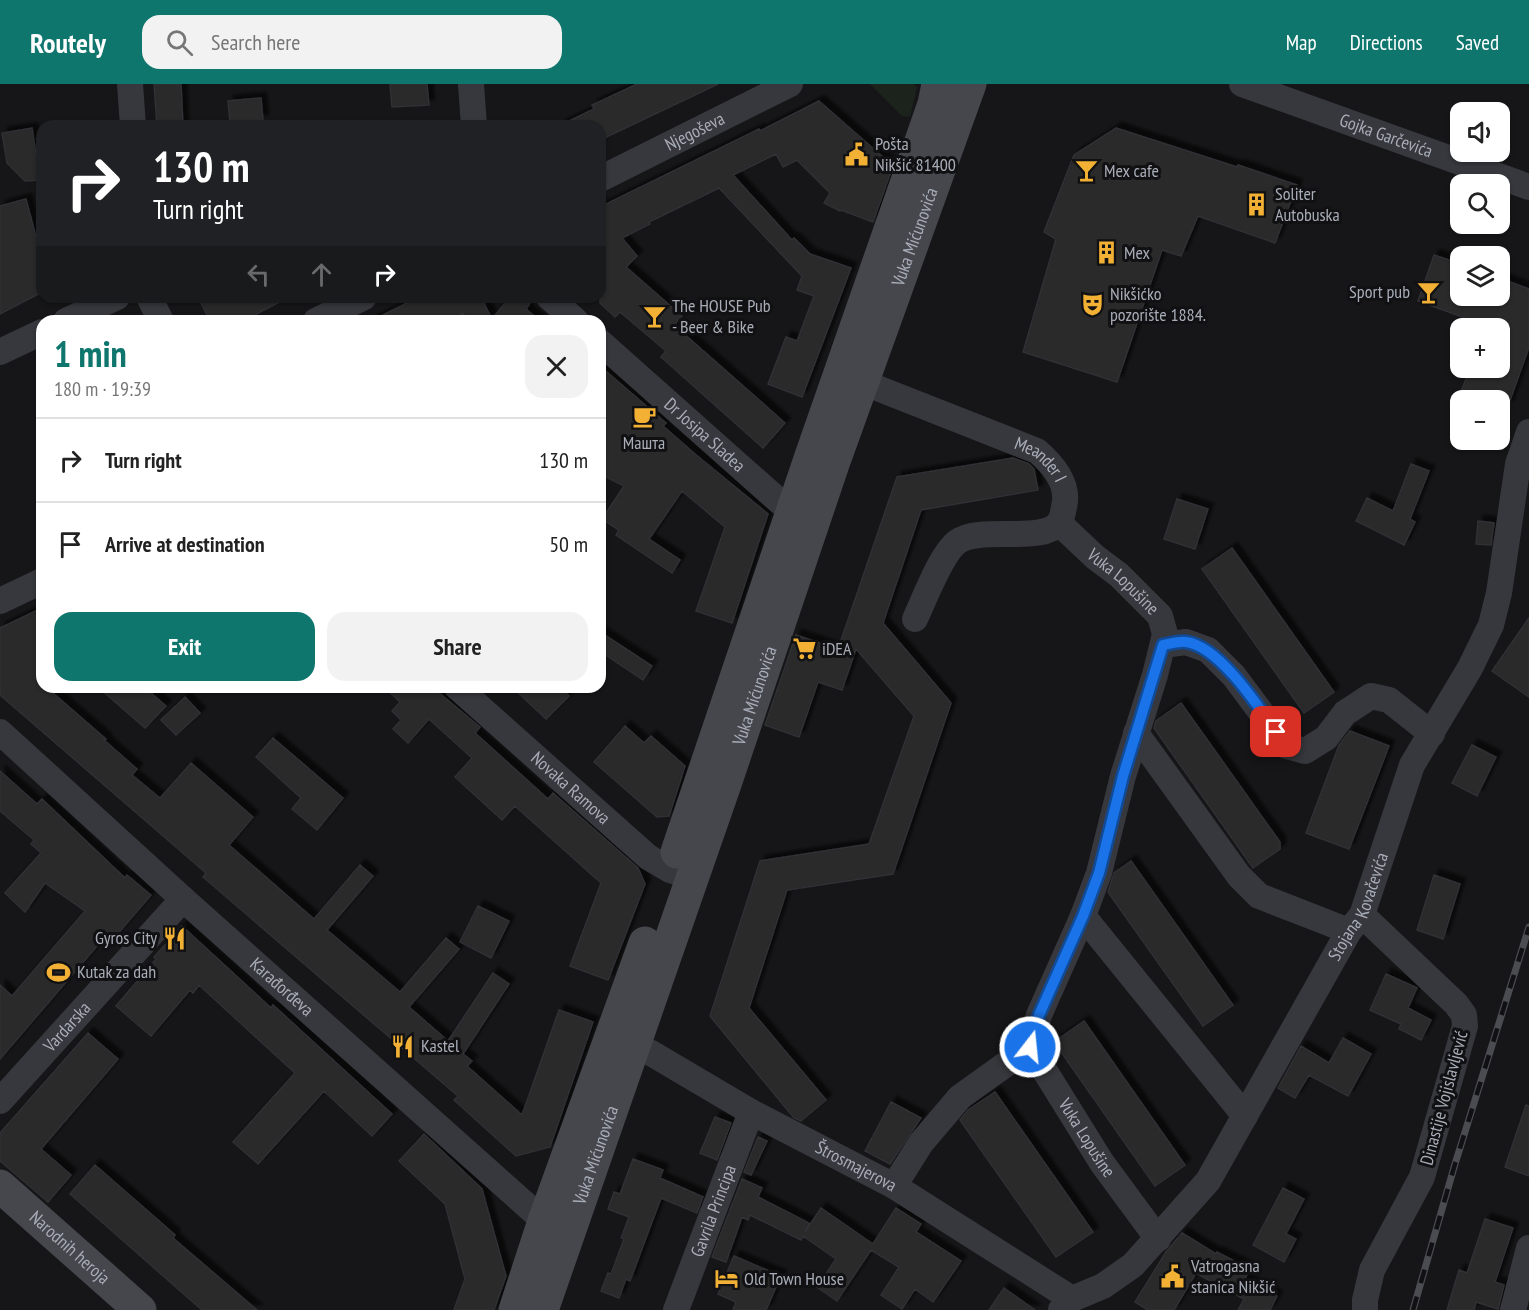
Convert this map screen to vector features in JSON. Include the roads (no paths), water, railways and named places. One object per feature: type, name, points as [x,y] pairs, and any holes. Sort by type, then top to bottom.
[{"type":"main road","name":"Vuka Mićunovića","points":[[542,1310],[556,1228],[681,874],[804,512],[939,84]]},
{"type":"main road","name":"Vuka Mićunovića","points":[[804,512],[862,382],[970,84]]},
{"type":"main road","name":"Vuka Mićunovića","points":[[515,1310],[556,1228],[633,1045],[681,874]]},
{"type":"main road","name":"Narodnih heroja","points":[[0,1186],[140,1310]]},
{"type":"street","points":[[130,84],[133,120]]},
{"type":"street","points":[[471,84],[474,120]]},
{"type":"street","name":"Njegoševa","points":[[606,175],[790,84]]},
{"type":"street","name":"Gojka Garčevića","points":[[1242,84],[1529,187]]},
{"type":"street","points":[[79,315],[104,303]]},
{"type":"street","points":[[328,315],[352,303]]},
{"type":"street","points":[[556,303],[569,315]]},
{"type":"street","points":[[0,352],[36,335]]},
{"type":"street","name":"Dr Josipa Sladea","points":[[606,347],[780,502],[804,512]]},
{"type":"street","name":"Meander I","points":[[862,382],[1036,451],[1050,462],[1061,480],[1065,496],[1064,510],[1059,523]]},
{"type":"street","name":"Stojana Kovačevića","points":[[1066,1304],[1103,1286],[1133,1265],[1208,1181],[1356,923],[1412,765],[1470,668],[1491,625],[1499,593],[1518,464],[1529,432]]},
{"type":"street","points":[[915,619],[948,551],[958,541],[972,536],[1044,531],[1059,523]]},
{"type":"street","name":"Vuka Lopušine","points":[[1059,523],[1095,557],[1119,575],[1160,615],[1165,634],[1123,776],[1099,873],[1083,916],[1039,1015],[1030,1047],[1102,1163],[1158,1239]]},
{"type":"street","points":[[0,601],[36,584]]},
{"type":"street","points":[[1163,645],[1186,642],[1208,650],[1240,683],[1286,746],[1305,751],[1326,738],[1345,713],[1371,696],[1389,700],[1432,734]]},
{"type":"street","name":"Novaka Ramova","points":[[464,693],[648,857],[681,874]]},
{"type":"street","name":"Karađorđeva","points":[[0,732],[183,899],[556,1228]]},
{"type":"street","points":[[1136,734],[1239,876],[1259,896],[1356,923]]},
{"type":"street","name":"Vardarska","points":[[0,1101],[183,899]]},
{"type":"street","points":[[1083,916],[1245,1116]]},
{"type":"street","name":"Dinastije Vojislavljević","points":[[1356,923],[1456,1004],[1464,1014],[1465,1026],[1422,1177],[1372,1270],[1365,1310]]},
{"type":"street","name":"Štrosmajerova","points":[[633,1045],[651,1053],[751,1112],[894,1186],[1066,1304]]},
{"type":"street","points":[[894,1186],[921,1143],[960,1097],[1030,1047]]},
{"type":"street","name":"Gavrila Principa","points":[[676,1310],[751,1112]]},
{"type":"street","points":[[1513,1310],[1529,1248]]},
{"type":"railway","points":[[1413,1310],[1455,1164],[1529,927]]},
{"type":"place","name":"Pošta Nikšić 81400","points":[[857,154]]},
{"type":"place","name":"Mex cafe","points":[[1086,171]]},
{"type":"place","name":"Soliter Autobuska","points":[[1257,204]]},
{"type":"place","name":"Mex","points":[[1106,253]]},
{"type":"place","name":"Sport pub","points":[[1428,292]]},
{"type":"place","name":"Nikšićko pozorište 1884.","points":[[1092,304]]},
{"type":"place","name":"The HOUSE Pub - Beer & Bike","points":[[654,316]]},
{"type":"place","name":"Машта","points":[[644,417]]},
{"type":"place","name":"iDEA","points":[[804,649]]},
{"type":"place","name":"Gyros City","points":[[175,938]]},
{"type":"place","name":"Kutak za dah","points":[[59,972]]},
{"type":"place","name":"Kastel","points":[[403,1046]]},
{"type":"place","name":"Vatrogasna stanica Nikšić","points":[[1173,1276]]},
{"type":"place","name":"Old Town House","points":[[726,1279]]}]
